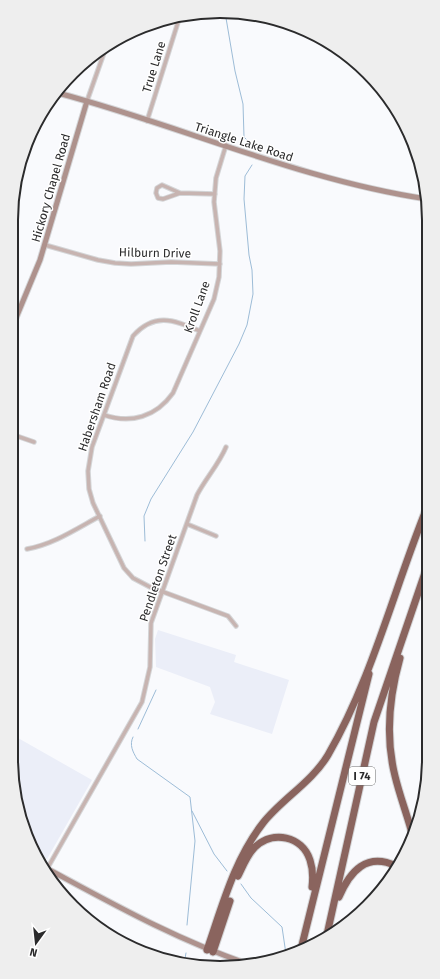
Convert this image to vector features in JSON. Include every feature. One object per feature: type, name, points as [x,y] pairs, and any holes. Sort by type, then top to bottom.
[{"type":"highway","name":"I 74","points":[[302,943],[374,651],[422,521]]},
{"type":"highway","name":"I 74","points":[[328,929],[374,722],[422,581]]},
{"type":"highway","points":[[400,643],[400,657],[390,702],[390,743],[395,775],[410,826]]},
{"type":"highway","points":[[210,951],[244,852],[264,822],[326,757],[344,724],[374,651]]},
{"type":"highway","points":[[210,951],[244,864],[256,846],[272,838],[284,836],[296,841],[310,860],[313,877],[311,907]]},
{"type":"highway","points":[[332,912],[346,880],[359,867],[372,861],[386,861],[392,864]]},
{"type":"street","name":"True Lane","points":[[147,121],[178,23]]},
{"type":"street","name":"Hickory Chapel Road","points":[[18,313],[45,245],[87,102],[103,56]]},
{"type":"street","name":"Triangle Lake Road","points":[[62,94],[352,185],[421,198]]},
{"type":"street","name":"Kroll Lane","points":[[104,415],[120,419],[136,419],[150,414],[162,406],[173,393],[214,299],[220,264],[215,194],[216,178],[226,146]]},
{"type":"street","points":[[180,193],[165,186],[159,186],[156,190],[156,196],[163,199],[180,193],[215,194]]},
{"type":"street","name":"Hilburn Drive","points":[[45,245],[98,260],[115,263],[131,264],[171,262],[220,264]]},
{"type":"street","name":"Habersham Road","points":[[200,331],[175,321],[165,320],[150,322],[138,330],[133,336],[92,447],[88,471],[89,489],[124,568],[134,578],[162,592],[228,616],[236,626]]},
{"type":"street","points":[[18,436],[34,442]]},
{"type":"street","name":"Pendleton Street","points":[[48,865],[142,702],[150,667],[151,623],[200,489],[221,459],[226,447]]},
{"type":"street","points":[[27,549],[45,545],[100,516]]},
{"type":"street","points":[[187,524],[216,536]]},
{"type":"street","points":[[52,871],[152,925],[210,951],[237,960]]},
{"type":"shaded area","points":[[158,630],[236,655],[234,662],[289,680],[272,734],[210,714],[215,702],[210,687],[156,667],[155,639]]},
{"type":"shaded area","points":[[18,738],[92,780],[47,859],[44,857],[33,836],[25,811],[18,772]]},
{"type":"waterway","points":[[226,18],[235,71],[243,104],[244,137],[254,147]]},
{"type":"waterway","points":[[145,541],[144,516],[151,499],[193,432],[239,344],[247,325],[253,294],[252,270],[249,255],[244,199],[245,176],[252,165]]},
{"type":"waterway","points":[[138,729],[156,690]]},
{"type":"waterway","points":[[133,737],[131,746],[137,759],[190,797],[195,841],[187,925]]},
{"type":"waterway","points":[[192,811],[214,854],[227,871]]},
{"type":"waterway","points":[[241,884],[251,898],[282,927],[285,950]]},
{"type":"waterway","points":[[185,958],[186,953]]}]
